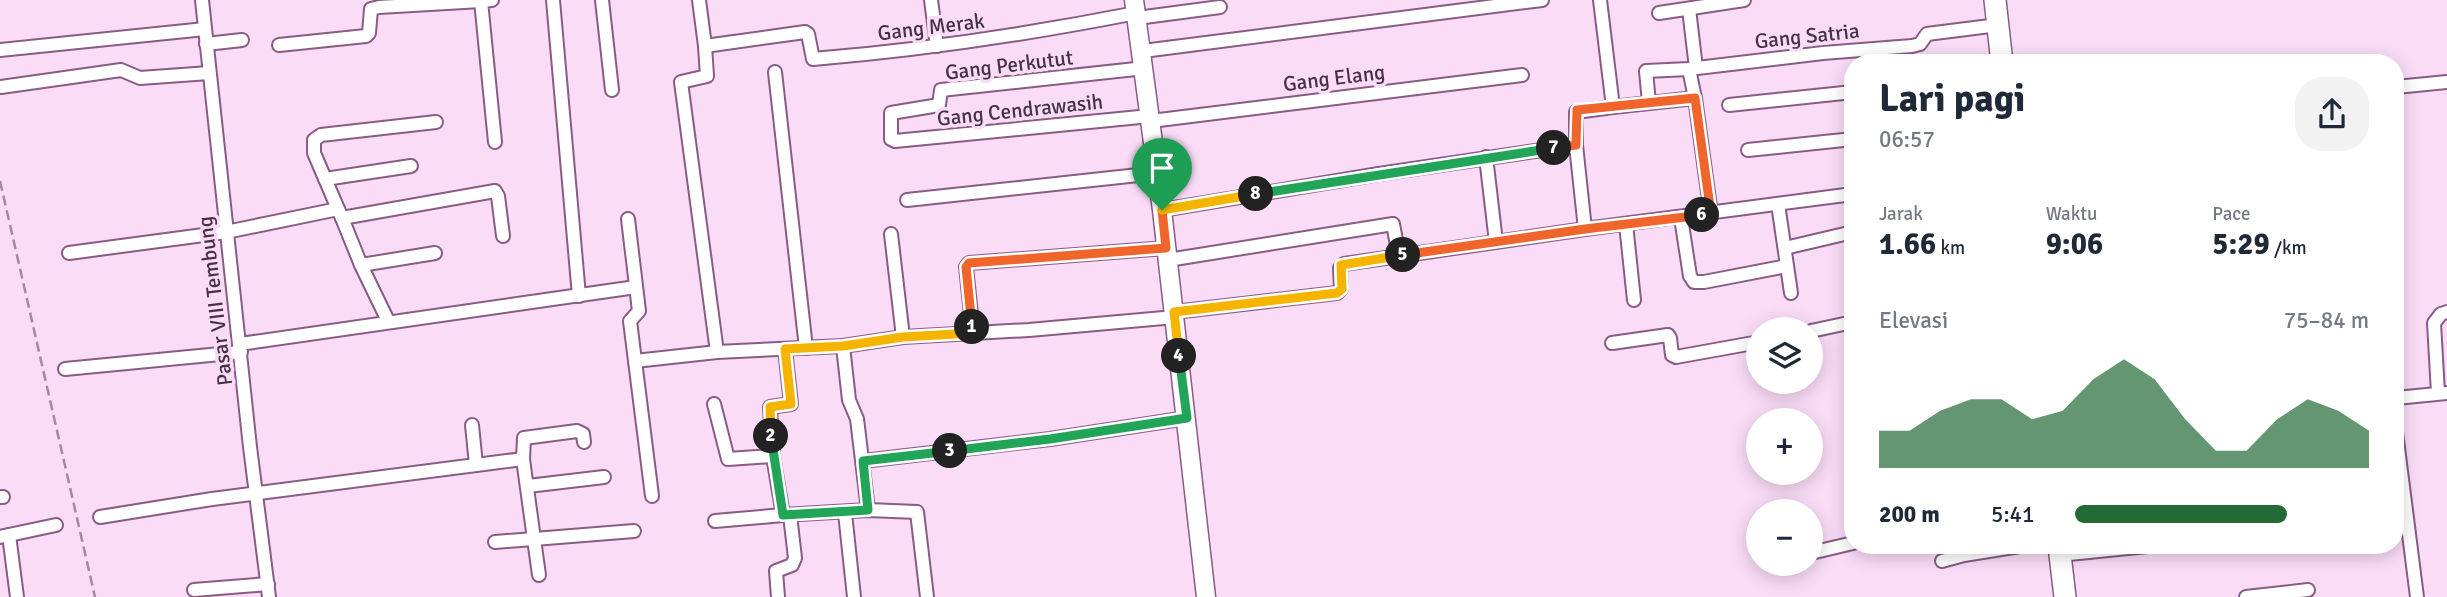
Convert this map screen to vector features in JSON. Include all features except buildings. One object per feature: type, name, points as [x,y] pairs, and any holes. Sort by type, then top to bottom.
[{"type":"highway","points":[[1995,0],[2001,54]]},
{"type":"highway","points":[[2059,554],[2064,597]]},
{"type":"street","name":"Pasar VIII Tembung","points":[[202,0],[268,591]]},
{"type":"street","points":[[279,45],[366,36],[369,33],[371,9],[379,4],[492,0]]},
{"type":"street","points":[[552,0],[579,296]]},
{"type":"street","points":[[602,0],[612,90]]},
{"type":"street","points":[[699,0],[707,76],[681,82],[716,352]]},
{"type":"street","points":[[930,0],[937,46]]},
{"type":"street","points":[[1144,60],[1542,0]]},
{"type":"street","points":[[1600,0],[1613,107]]},
{"type":"street","points":[[1659,13],[1682,6],[1744,0]]},
{"type":"street","points":[[481,1],[495,142]]},
{"type":"street","points":[[1682,6],[1711,214]]},
{"type":"street","name":"Gang Merak","points":[[705,46],[805,32],[808,34],[813,60],[1043,31],[1136,10],[1220,8]]},
{"type":"street","points":[[1136,10],[1175,314],[1206,597]]},
{"type":"street","name":"Gang Satria","points":[[1649,103],[1646,71],[1912,46],[1920,44],[1924,35],[1932,33],[1998,25]]},
{"type":"street","points":[[0,50],[205,29]]},
{"type":"street","points":[[206,44],[242,40]]},
{"type":"street","name":"Gang Perkutut","points":[[892,141],[891,113],[939,105],[941,90],[1144,60]]},
{"type":"street","points":[[1,87],[121,70],[141,79],[209,73]]},
{"type":"street","points":[[775,72],[806,348]]},
{"type":"street","name":"Gang Elang","points":[[1151,118],[1522,75]]},
{"type":"street","points":[[2404,86],[2447,82]]},
{"type":"street","points":[[1728,105],[1844,93]]},
{"type":"street","points":[[1585,229],[1576,145],[1576,111],[1695,98]]},
{"type":"street","name":"Gang Cendrawasih","points":[[892,141],[1151,118]]},
{"type":"street","points":[[388,321],[361,265],[314,153],[314,139],[321,135],[436,122]]},
{"type":"street","points":[[1748,150],[1844,140]]},
{"type":"street","points":[[1162,210],[1486,157],[1576,145]]},
{"type":"street","points":[[1486,157],[1496,242]]},
{"type":"street","points":[[325,179],[411,166]]},
{"type":"street","points":[[907,200],[1157,173]]},
{"type":"street","points":[[69,253],[495,191],[503,236]]},
{"type":"street","points":[[635,361],[716,352],[843,346],[903,337],[1175,314],[1337,293],[1342,289],[1341,265],[1585,229],[1844,195]]},
{"type":"street","points":[[1778,204],[1791,293]]},
{"type":"street","points":[[1681,218],[1690,276],[1694,282],[1787,265]]},
{"type":"street","points":[[628,219],[639,312],[630,321],[652,496]]},
{"type":"street","points":[[973,333],[966,267],[969,263],[1167,254],[1393,224],[1399,256]]},
{"type":"street","points":[[1626,224],[1634,300]]},
{"type":"street","points":[[891,234],[903,337]]},
{"type":"street","points":[[1785,248],[1844,234]]},
{"type":"street","points":[[361,265],[435,253]]},
{"type":"street","points":[[65,369],[241,348],[388,321],[636,287]]},
{"type":"street","points":[[2404,397],[2442,393],[2434,323],[2441,314],[2447,312]]},
{"type":"street","points":[[1823,328],[1844,324]]},
{"type":"street","points":[[1612,343],[1668,335],[1672,355],[1676,357],[1746,344]]},
{"type":"street","points":[[843,346],[849,400],[857,419],[868,510]]},
{"type":"street","points":[[778,597],[776,571],[792,565],[795,558],[773,456],[769,410],[773,405],[791,404],[785,349]]},
{"type":"street","points":[[714,404],[724,452],[728,459],[773,456]]},
{"type":"street","points":[[863,461],[1050,439],[1187,418]]},
{"type":"street","points":[[472,425],[476,465]]},
{"type":"street","points":[[539,575],[522,443],[525,437],[577,431],[583,434],[584,442]]},
{"type":"street","points":[[100,517],[152,507],[523,459]]},
{"type":"street","points":[[528,486],[604,477]]},
{"type":"street","points":[[715,521],[868,510],[917,512],[927,597]]},
{"type":"street","points":[[845,513],[854,597]]},
{"type":"street","points":[[17,597],[5,536],[56,525]]},
{"type":"street","points":[[495,542],[634,531]]},
{"type":"street","points":[[2404,534],[2417,597]]},
{"type":"street","points":[[1823,550],[1844,545]]},
{"type":"street","points":[[1942,561],[1970,554]]},
{"type":"street","points":[[194,590],[268,591]]},
{"type":"street","points":[[2246,597],[2308,590]]},
{"type":"railway","points":[[0,181],[95,597]]},
{"type":"route","points":[[1695,98],[1711,214],[1585,229],[1344,264],[1340,268],[1342,289],[1337,293],[1174,312],[1187,418],[1050,439],[863,461],[868,510],[783,515],[773,456],[769,410],[773,405],[791,404],[785,349],[973,333],[966,267],[969,263],[1166,248],[1162,210],[1486,157],[1576,145],[1577,110],[1695,98]]}]
